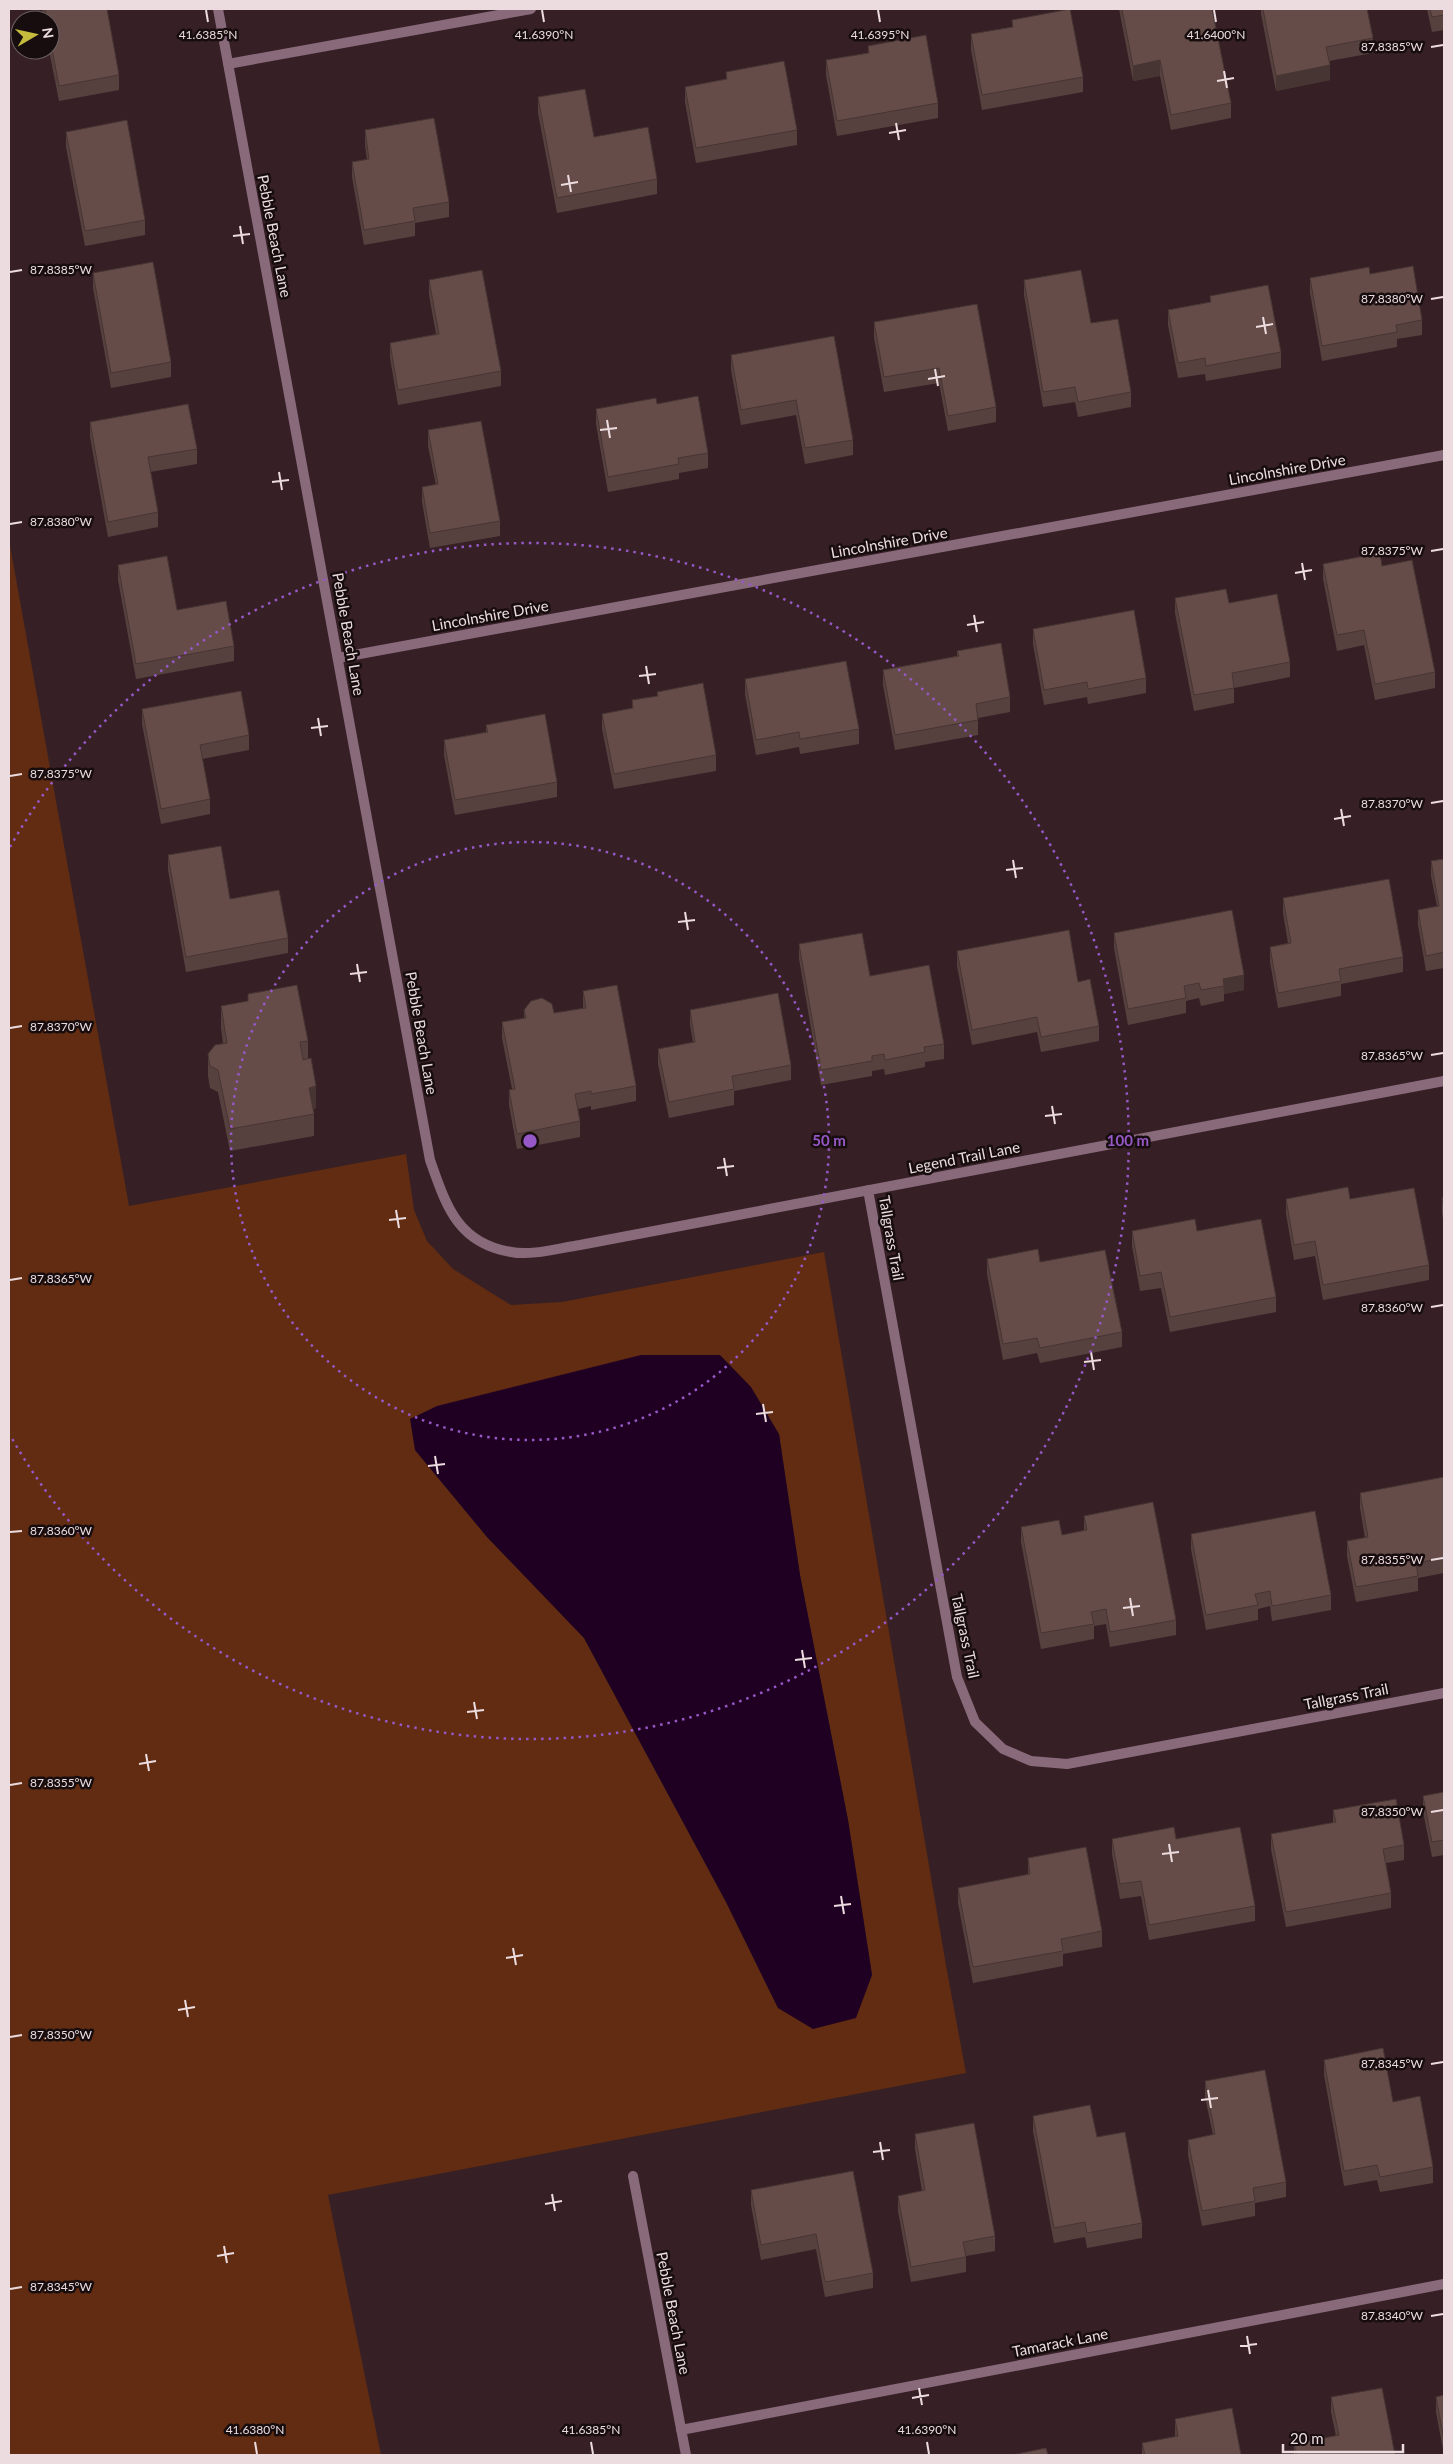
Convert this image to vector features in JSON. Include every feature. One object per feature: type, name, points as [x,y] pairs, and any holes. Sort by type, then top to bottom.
[{"type":"street","name":"Pebble Beach Lane","points":[[218,9],[430,1160],[447,1206],[467,1235],[488,1245]]},
{"type":"street","points":[[228,64],[532,9]]},
{"type":"street","name":"Lincolnshire Drive","points":[[338,658],[1444,455]]},
{"type":"street","name":"Legend Trail Lane","points":[[488,1245],[512,1252],[538,1251],[1444,1082]]},
{"type":"street","name":"Tallgrass Trail","points":[[868,1190],[957,1678],[975,1722],[1002,1749],[1031,1761],[1067,1764],[1444,1693]]},
{"type":"street","name":"Pebble Beach Lane","points":[[633,2176],[686,2455]]},
{"type":"street","name":"Tamarack Lane","points":[[682,2430],[1444,2284]]},
{"type":"shaded area","points":[[9,540],[129,1206],[406,1154],[414,1210],[427,1241],[453,1269],[511,1305],[562,1302],[824,1252],[966,2073],[328,2195],[381,2455],[9,2455]],"holes":[[[779,1434],[800,1575],[848,1820],[872,1975],[855,2018],[778,2008],[726,1902],[584,1638],[487,1537],[415,1450]]]},
{"type":"shaded area","points":[[641,1355],[720,1355],[751,1387],[779,1434],[800,1575],[848,1820],[872,1975],[856,2018],[813,2029],[778,2008],[726,1902],[584,1638],[487,1537],[415,1450],[410,1419],[437,1406]]},
{"type":"building","points":[[107,9],[119,75],[59,86],[54,60],[60,60],[60,10],[45,10]]},
{"type":"building","points":[[1070,9],[1083,77],[982,95],[971,34],[1013,27],[1012,20]]},
{"type":"building","points":[[1122,9],[1212,9],[1231,103],[1171,115],[1160,60],[1133,66]]},
{"type":"building","points":[[1263,9],[1367,9],[1373,38],[1326,47],[1330,65],[1276,76]]},
{"type":"building","points":[[1430,9],[1444,9],[1444,15],[1432,17]]},
{"type":"building","points":[[926,35],[938,103],[837,121],[826,60],[869,53],[868,46]]},
{"type":"building","points":[[784,61],[797,130],[696,148],[685,87],[727,79],[726,72]]},
{"type":"building","points":[[585,89],[594,137],[648,127],[657,179],[557,198],[538,97]]},
{"type":"building","points":[[434,118],[449,202],[413,208],[415,221],[364,230],[352,162],[369,159],[365,130]]},
{"type":"building","points":[[127,120],[145,220],[85,231],[66,132]]},
{"type":"building","points":[[153,262],[171,362],[111,373],[93,273]]},
{"type":"building","points":[[1413,266],[1422,320],[1396,325],[1397,332],[1322,346],[1310,278],[1369,267],[1370,274]]},
{"type":"building","points":[[482,270],[501,371],[398,390],[390,343],[439,334],[429,280]]},
{"type":"building","points":[[1081,270],[1091,323],[1118,319],[1131,392],[1078,402],[1075,387],[1043,392],[1024,280]]},
{"type":"building","points":[[1268,285],[1281,352],[1206,366],[1205,358],[1178,363],[1168,310],[1211,302],[1210,296]]},
{"type":"building","points":[[977,304],[996,407],[948,416],[939,368],[884,377],[874,322]]},
{"type":"building","points":[[834,336],[853,440],[805,448],[796,400],[741,410],[731,355]]},
{"type":"building","points":[[698,396],[708,453],[678,458],[679,464],[608,477],[596,409],[656,398],[657,404]]},
{"type":"building","points":[[188,404],[197,449],[148,457],[158,512],[108,522],[90,422]]},
{"type":"building","points":[[481,421],[500,521],[430,533],[422,487],[438,484],[428,430]]},
{"type":"building","points":[[1380,553],[1382,566],[1412,560],[1435,672],[1375,684],[1364,630],[1337,635],[1323,564]]},
{"type":"building","points":[[167,556],[177,610],[226,601],[234,646],[136,664],[118,565]]},
{"type":"building","points":[[1226,589],[1229,603],[1277,594],[1290,662],[1232,673],[1234,688],[1194,695],[1175,598]]},
{"type":"building","points":[[1134,610],[1146,678],[1088,689],[1087,682],[1044,690],[1033,629]]},
{"type":"building","points":[[1001,643],[1010,697],[976,704],[978,720],[895,735],[883,670],[959,656],[957,651]]},
{"type":"building","points":[[846,661],[859,729],[800,739],[799,732],[756,740],[745,679]]},
{"type":"building","points":[[703,683],[716,755],[614,774],[602,714],[633,708],[632,700],[658,696],[657,692]]},
{"type":"building","points":[[241,691],[249,735],[200,745],[210,799],[161,809],[142,709]]},
{"type":"building","points":[[545,714],[557,782],[455,800],[444,740],[488,732],[486,725]]},
{"type":"building","points":[[221,846],[230,899],[279,890],[288,938],[186,957],[168,855]]},
{"type":"building","points":[[1444,859],[1444,952],[1426,956],[1418,910],[1439,906],[1431,861]]},
{"type":"building","points":[[1389,879],[1403,957],[1339,969],[1341,981],[1278,993],[1270,947],[1291,943],[1283,898]]},
{"type":"building","points":[[1232,910],[1244,975],[1223,979],[1224,986],[1201,990],[1199,983],[1184,986],[1186,998],[1128,1009],[1114,933]]},
{"type":"building","points":[[1069,930],[1078,982],[1090,979],[1099,1026],[1041,1037],[1037,1017],[972,1030],[957,951]]},
{"type":"building","points":[[862,933],[870,976],[929,965],[944,1044],[924,1047],[925,1052],[885,1060],[884,1054],[872,1056],[872,1061],[821,1070],[799,944]]},
{"type":"building","points":[[297,985],[308,1041],[300,1042],[303,1060],[311,1058],[316,1086],[309,1088],[314,1114],[230,1129],[218,1070],[210,1066],[208,1054],[215,1045],[227,1043],[221,1006],[248,1001],[248,994]]},
{"type":"building","points":[[617,985],[636,1086],[591,1094],[591,1091],[575,1094],[580,1121],[517,1134],[509,1090],[515,1089],[502,1022],[526,1018],[524,1010],[531,1001],[542,998],[552,1004],[554,1013],[586,1008],[583,991]]},
{"type":"building","points":[[778,993],[791,1065],[732,1076],[734,1089],[669,1102],[658,1049],[695,1042],[690,1010]]},
{"type":"building","points":[[1348,1187],[1350,1199],[1414,1188],[1429,1265],[1323,1285],[1315,1241],[1294,1245],[1286,1199]]},
{"type":"building","points":[[1195,1219],[1197,1231],[1261,1219],[1276,1297],[1170,1317],[1161,1272],[1140,1276],[1132,1231]]},
{"type":"building","points":[[1038,1249],[1040,1262],[1105,1250],[1122,1332],[1040,1348],[1037,1338],[1003,1344],[987,1259]]},
{"type":"building","points":[[1444,1477],[1444,1558],[1416,1563],[1418,1576],[1356,1587],[1347,1541],[1368,1537],[1360,1493]]},
{"type":"building","points":[[1153,1502],[1176,1620],[1110,1632],[1106,1609],[1091,1612],[1094,1624],[1041,1633],[1021,1527],[1059,1520],[1062,1535],[1087,1530],[1084,1516]]},
{"type":"building","points":[[1315,1511],[1331,1595],[1272,1606],[1270,1591],[1255,1594],[1258,1605],[1206,1615],[1191,1534]]},
{"type":"building","points":[[1444,1792],[1444,1840],[1432,1842],[1423,1796]]},
{"type":"building","points":[[1396,1799],[1404,1845],[1383,1849],[1391,1893],[1286,1912],[1271,1834],[1336,1822],[1333,1810]]},
{"type":"building","points":[[1174,1827],[1176,1839],[1240,1827],[1255,1906],[1149,1925],[1141,1881],[1120,1884],[1112,1839]]},
{"type":"building","points":[[1086,1847],[1102,1931],[1061,1939],[1063,1951],[973,1967],[958,1888],[1030,1874],[1028,1858]]},
{"type":"building","points":[[1383,2048],[1393,2102],[1420,2096],[1433,2167],[1380,2177],[1377,2165],[1344,2171],[1324,2060]]},
{"type":"building","points":[[1265,2070],[1286,2182],[1253,2188],[1255,2201],[1202,2211],[1188,2140],[1215,2134],[1205,2081]]},
{"type":"building","points":[[1090,2105],[1097,2137],[1125,2132],[1142,2223],[1087,2233],[1085,2222],[1054,2228],[1033,2116]]},
{"type":"building","points":[[974,2123],[995,2236],[963,2242],[966,2257],[911,2267],[898,2196],[925,2190],[915,2134]]},
{"type":"building","points":[[853,2171],[873,2273],[825,2282],[816,2234],[761,2245],[751,2190]]},
{"type":"building","points":[[1382,2388],[1395,2455],[1297,2455],[1294,2444],[1339,2435],[1331,2397]]},
{"type":"building","points":[[1444,2395],[1444,2440],[1436,2397]]},
{"type":"building","points":[[1232,2408],[1241,2455],[1145,2455],[1142,2443],[1178,2436],[1175,2419]]},
{"type":"building","points":[[1046,2448],[1048,2455],[1012,2455]]}]
